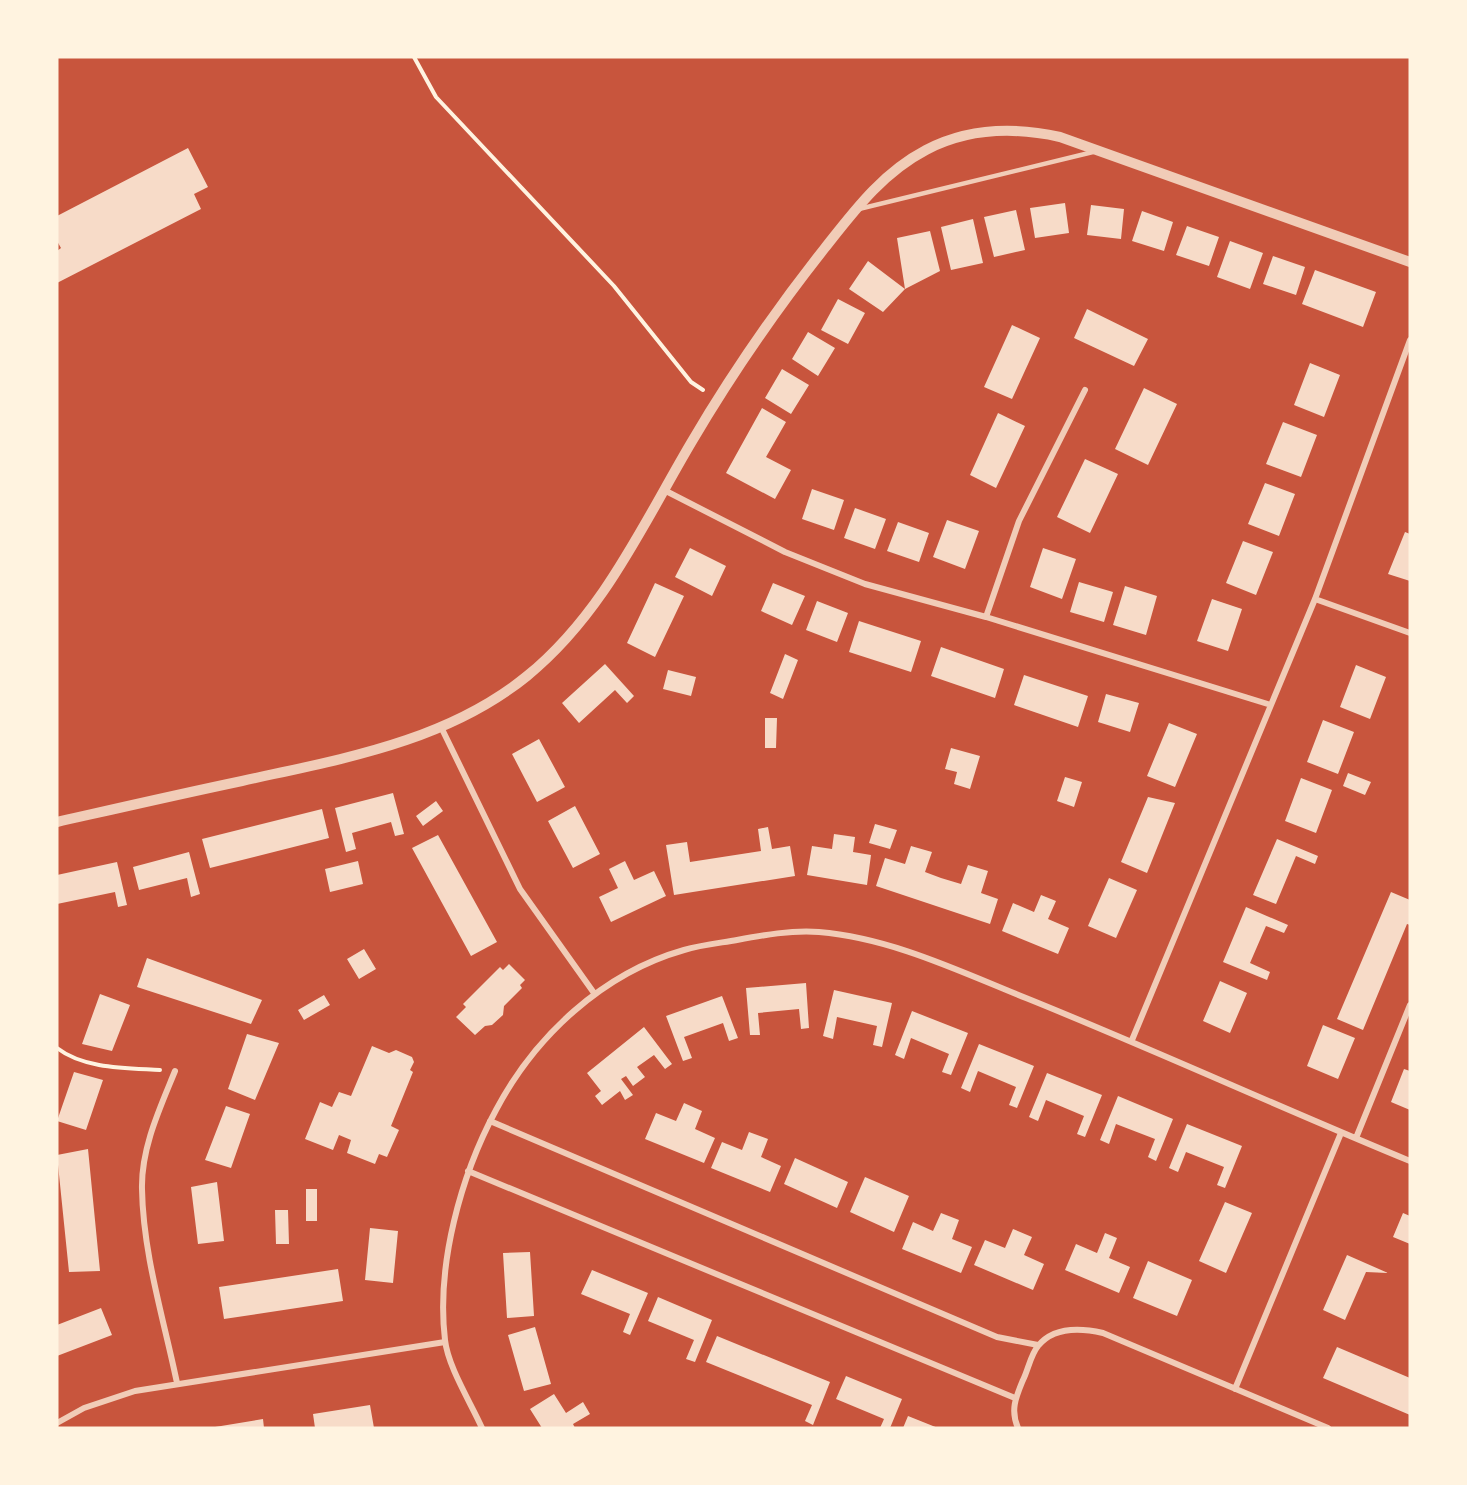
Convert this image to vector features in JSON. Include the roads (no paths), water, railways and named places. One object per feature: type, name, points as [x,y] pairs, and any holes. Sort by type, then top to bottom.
[{"type":"street","points":[[57,822],[359,754],[442,729],[525,678],[581,623],[626,560],[717,398],[760,333],[876,186],[903,164],[927,150],[957,138],[1001,130],[1036,133],[1101,150],[1410,262]]},
{"type":"street","points":[[1132,1040],[1315,599],[1410,339]]},
{"type":"street","points":[[986,617],[1019,521],[1085,390]]},
{"type":"street","points":[[664,490],[785,552],[865,584],[986,617],[1271,705]]},
{"type":"street","points":[[1315,599],[1410,633]]},
{"type":"street","points":[[442,729],[520,889],[594,993]]},
{"type":"street","points":[[482,1428],[445,1342],[445,1274],[452,1227],[468,1171],[490,1121],[525,1064],[552,1033],[594,993],[629,972],[683,950],[776,933],[816,932],[863,938],[930,959],[1132,1040],[1341,1133],[1410,1161]]},
{"type":"street","points":[[1356,1138],[1410,1008]]},
{"type":"street","points":[[175,1071],[151,1131],[142,1188],[148,1243],[177,1383]]},
{"type":"street","points":[[490,1121],[997,1337],[1038,1345],[1069,1330],[1078,1328],[1095,1331],[1328,1428]]},
{"type":"street","points":[[1235,1389],[1341,1133]]},
{"type":"street","points":[[468,1171],[1016,1398]]},
{"type":"street","points":[[57,1423],[84,1408],[135,1391],[445,1342]]},
{"type":"street","points":[[1018,1428],[1013,1412],[1016,1398],[1038,1345]]},
{"type":"lane","points":[[855,210],[1101,150]]}]
